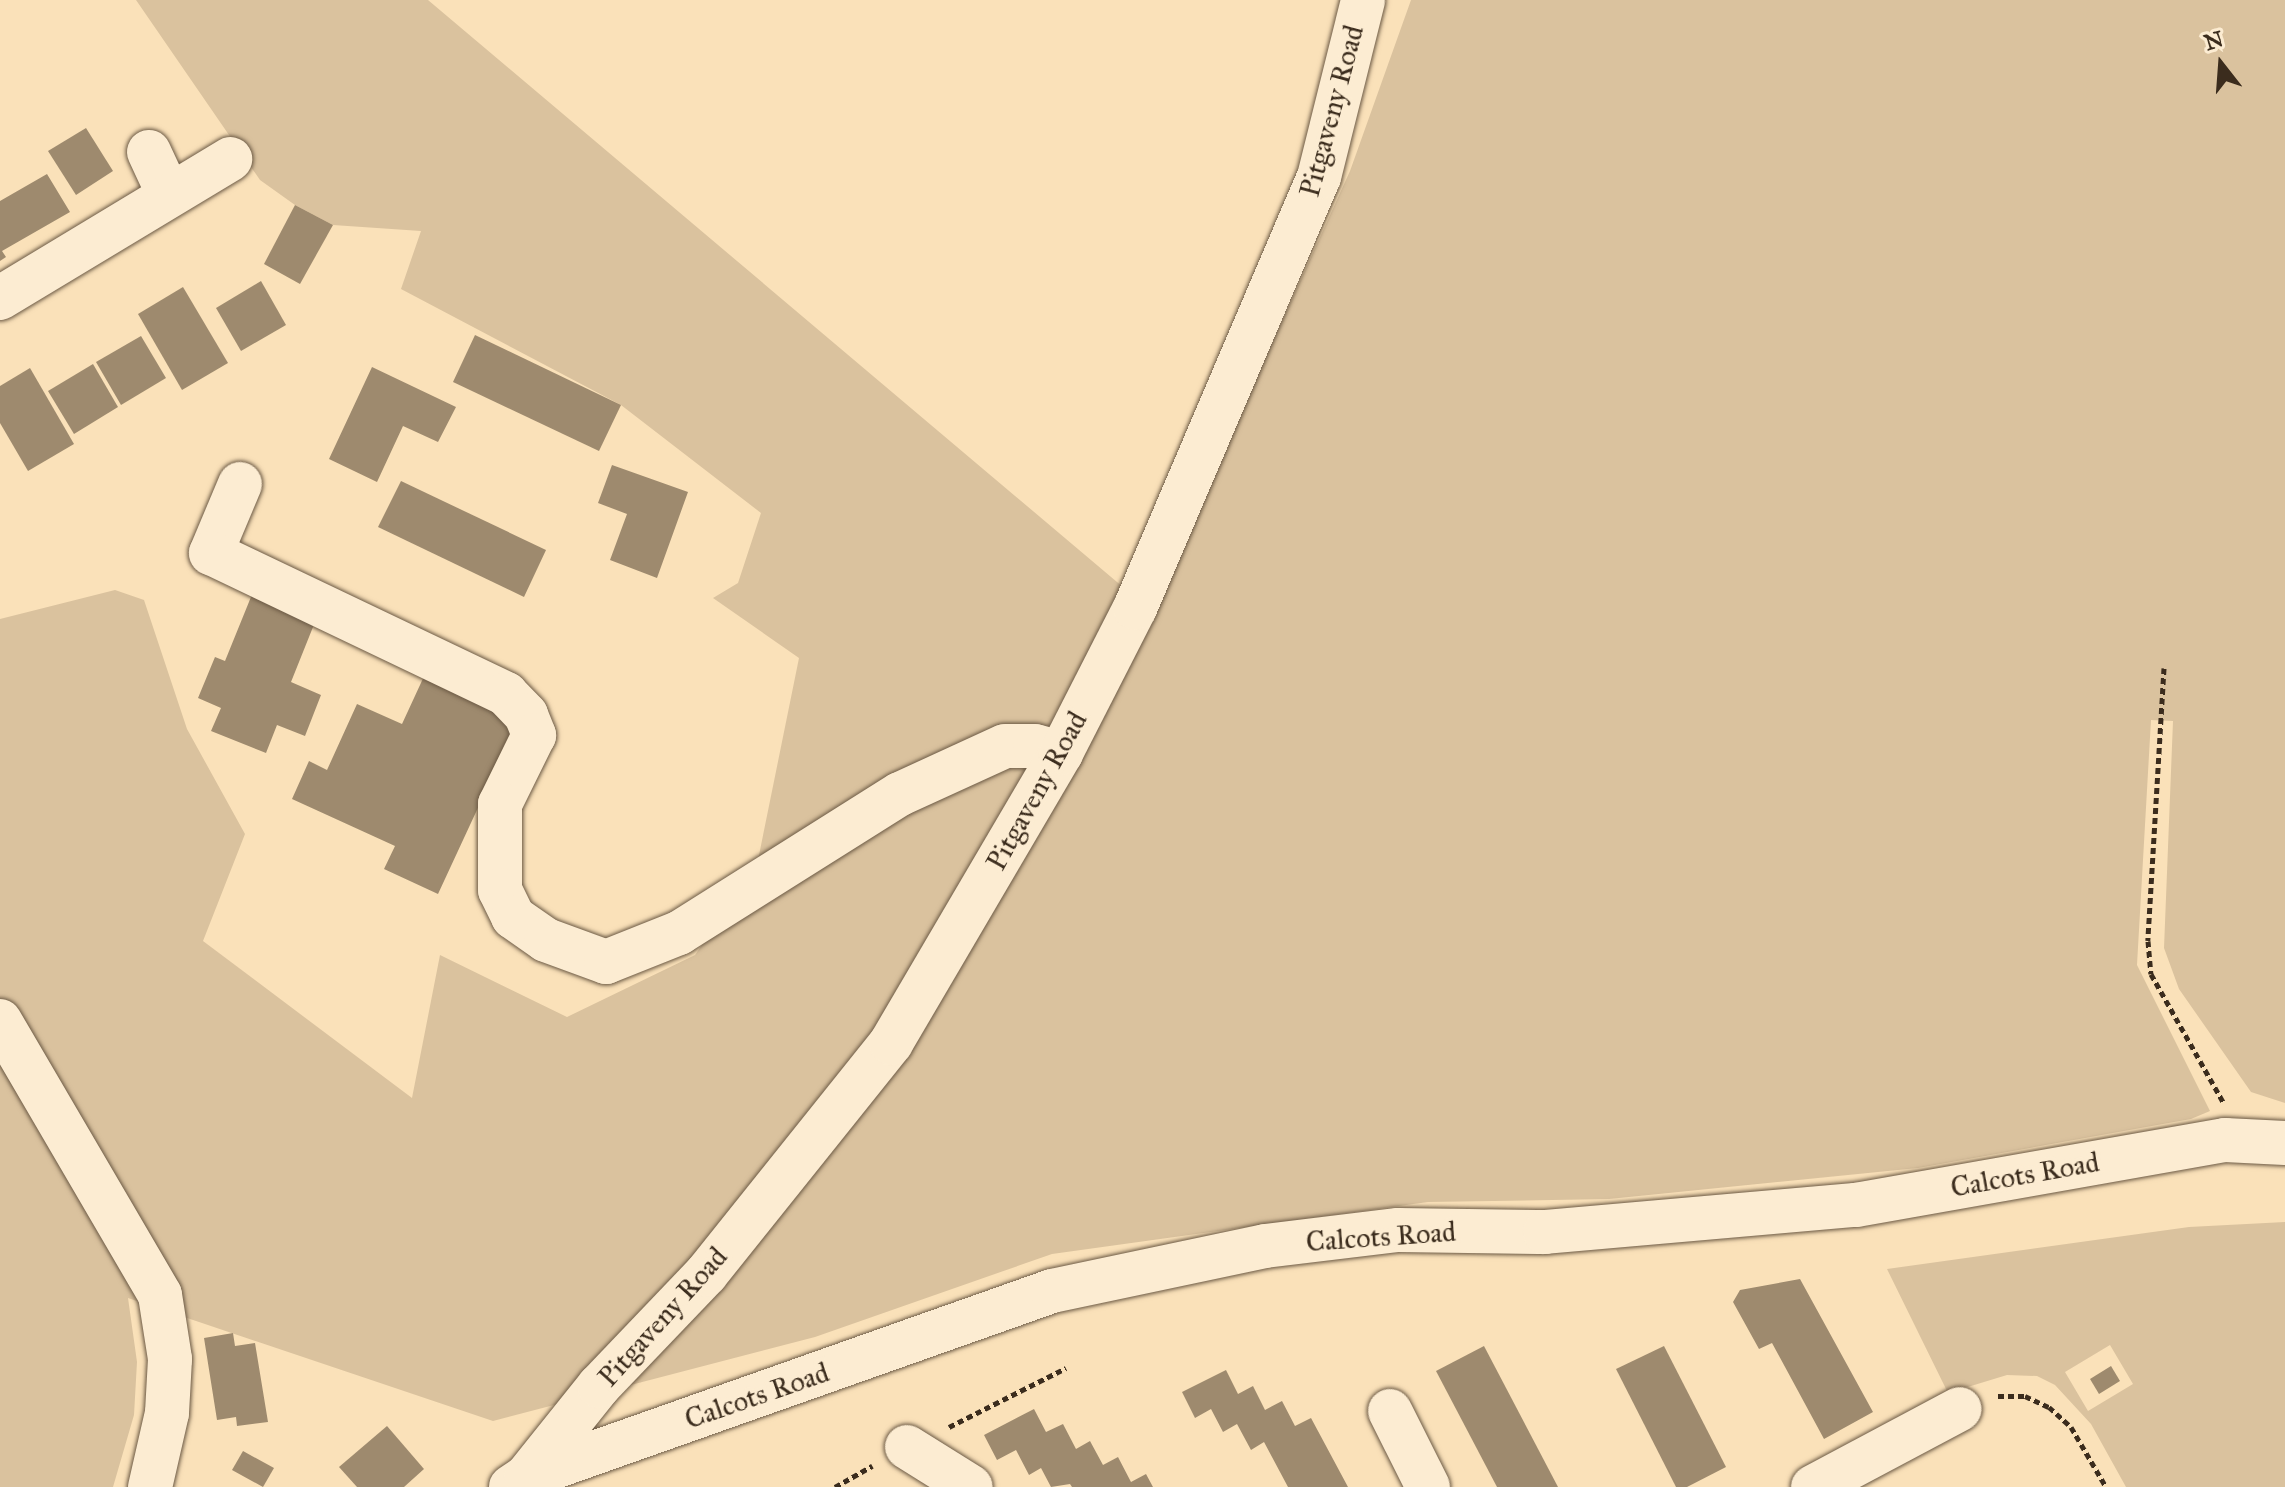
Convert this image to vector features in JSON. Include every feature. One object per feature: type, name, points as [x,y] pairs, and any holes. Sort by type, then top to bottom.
[{"type":"street","name":"Pitgaveny Road","points":[[518,1482],[599,1386],[706,1274],[891,1043],[1061,753],[1135,608],[1319,177],[1363,0]]},
{"type":"street","points":[[149,152],[169,195]]},
{"type":"street","points":[[0,298],[230,159]]},
{"type":"street","points":[[240,484],[211,553],[506,694],[526,715],[534,735],[500,804],[500,890],[513,917],[546,940],[606,962],[679,933],[900,794],[1005,746],[1035,746],[1061,753]]},
{"type":"street","points":[[0,1021],[160,1295],[170,1359],[167,1413],[150,1487]]},
{"type":"street","name":"Calcots Road","points":[[518,1482],[1052,1291],[1265,1246],[1398,1230],[1545,1232],[1856,1205],[2225,1140],[2265,1142]]},
{"type":"street","points":[[1813,1487],[1960,1409]]},
{"type":"street","points":[[1390,1411],[1428,1487]]},
{"type":"street","points":[[907,1447],[971,1487]]},
{"type":"path","points":[[2164,668],[2148,941],[2151,974],[2265,1142]]},
{"type":"path","points":[[1960,1409],[1992,1396],[2025,1396],[2049,1407],[2071,1427],[2106,1487]]},
{"type":"shaded area","points":[[136,0],[428,0],[1130,593],[1126,666],[1350,171],[1411,0],[2285,0],[2285,1103],[2251,1092],[2179,989],[2164,948],[2173,721],[2151,720],[2137,965],[2210,1111],[2191,1119],[1918,1168],[1609,1199],[1428,1202],[1052,1254],[815,1337],[493,1421],[128,1298],[137,1362],[134,1415],[113,1487],[0,1487],[0,619],[115,590],[144,600],[187,729],[245,834],[203,941],[412,1098],[440,955],[567,1017],[695,955],[757,865],[799,658],[713,598],[738,583],[761,513],[621,405],[401,289],[421,231],[333,225],[295,205],[260,180]]},
{"type":"shaded area","points":[[2285,1222],[2285,1487],[2126,1487],[2091,1424],[2055,1385],[2037,1376],[2007,1375],[1948,1393],[1887,1269],[2189,1227]],"holes":[[[2110,1345],[2133,1384],[2088,1411],[2065,1372]]]},
{"type":"building","points":[[86,128],[113,171],[76,195],[48,151]]},
{"type":"building","points":[[47,174],[70,212],[2,251],[6,257],[0,261],[0,201]]},
{"type":"building","points":[[295,205],[333,225],[300,284],[264,264]]},
{"type":"building","points":[[261,281],[286,325],[241,351],[216,308]]},
{"type":"building","points":[[183,287],[228,363],[182,390],[138,314]]},
{"type":"building","points":[[475,335],[621,405],[599,451],[453,382]]},
{"type":"building","points":[[141,336],[166,378],[121,405],[96,362]]},
{"type":"building","points":[[93,364],[118,407],[74,434],[48,391]]},
{"type":"building","points":[[372,367],[456,407],[438,442],[403,426],[377,482],[329,459]]},
{"type":"building","points":[[30,368],[74,444],[28,471],[0,423],[0,386]]},
{"type":"building","points":[[612,465],[688,492],[657,578],[610,560],[627,514],[598,503]]},
{"type":"building","points":[[401,481],[546,550],[524,597],[378,527]]},
{"type":"building","points":[[253,592],[317,617],[291,682],[321,695],[305,736],[277,725],[266,753],[211,731],[221,708],[198,698],[215,657],[225,661]]},
{"type":"building","points":[[426,672],[521,715],[438,894],[384,869],[395,846],[292,799],[309,761],[327,770],[357,704],[402,724]]},
{"type":"building","points":[[1800,1279],[1873,1412],[1824,1439],[1772,1343],[1759,1349],[1733,1302],[1740,1290]]},
{"type":"building","points":[[233,1333],[235,1346],[255,1343],[268,1422],[237,1426],[236,1417],[217,1420],[204,1338]]},
{"type":"building","points":[[1484,1346],[1558,1487],[1497,1487],[1436,1371]]},
{"type":"building","points":[[1664,1346],[1726,1467],[1687,1487],[1676,1487],[1616,1369]]},
{"type":"building","points":[[2111,1366],[2120,1381],[2099,1394],[2090,1379]]},
{"type":"building","points":[[1226,1370],[1238,1394],[1253,1386],[1265,1410],[1282,1401],[1295,1426],[1311,1418],[1348,1487],[1288,1487],[1264,1442],[1251,1450],[1237,1424],[1223,1432],[1211,1409],[1195,1418],[1182,1392]]},
{"type":"building","points":[[1034,1409],[1046,1432],[1063,1424],[1076,1449],[1090,1441],[1103,1465],[1118,1457],[1131,1482],[1146,1474],[1153,1487],[1072,1487],[1070,1484],[1051,1487],[1041,1468],[1029,1475],[1016,1450],[997,1460],[984,1435]]},
{"type":"building","points":[[387,1426],[424,1469],[404,1487],[357,1487],[339,1467]]},
{"type":"building","points":[[243,1451],[274,1468],[263,1487],[232,1470]]}]
